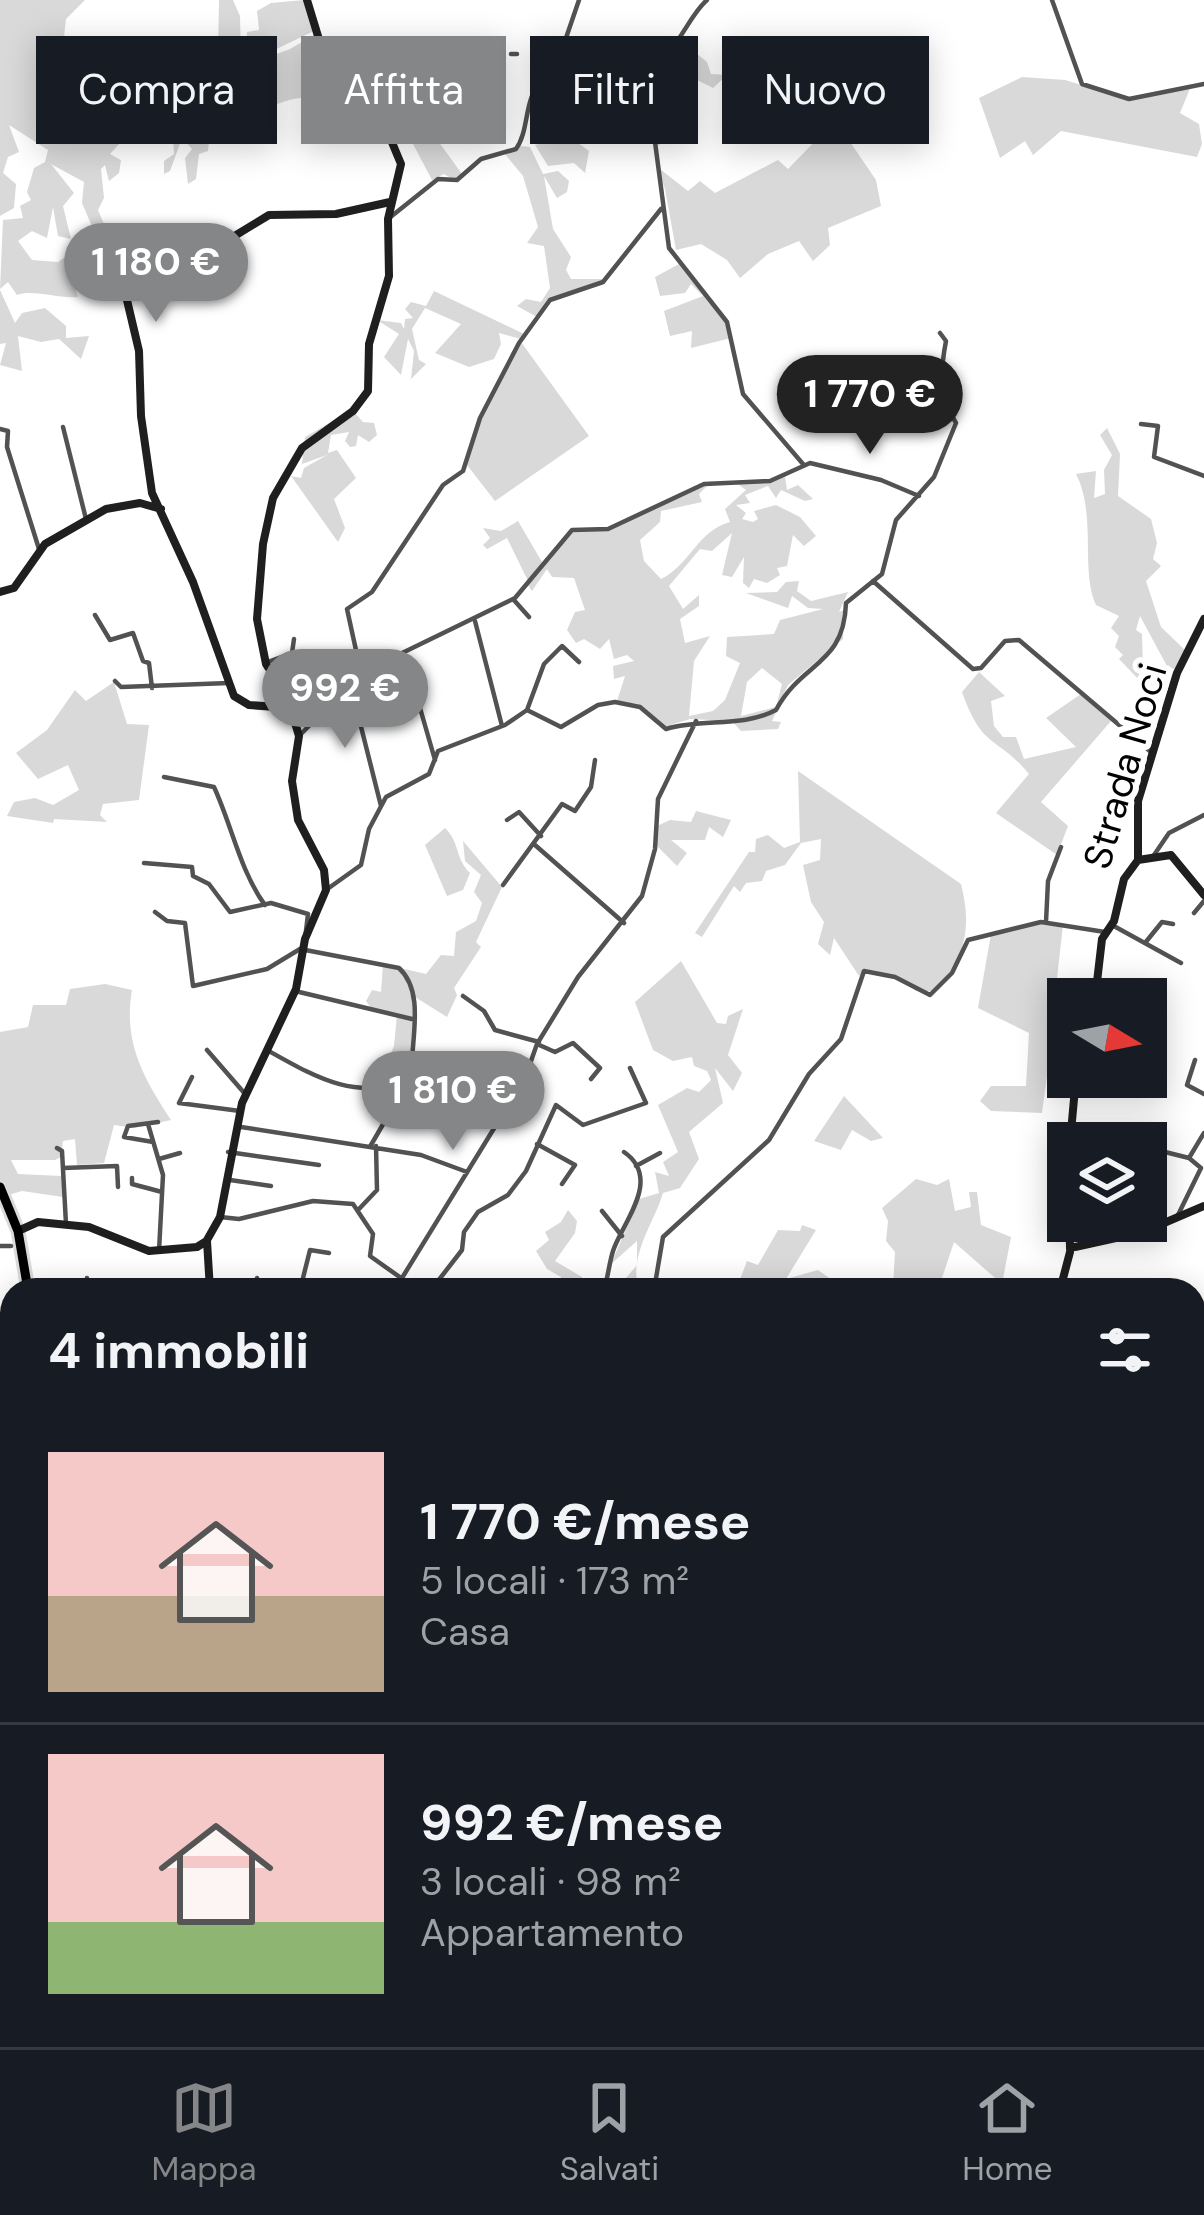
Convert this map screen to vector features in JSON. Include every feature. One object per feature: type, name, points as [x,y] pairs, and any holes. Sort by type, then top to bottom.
[{"type":"main road","points":[[0,1187],[25,1278]]},
{"type":"street","points":[[155,912],[167,921],[185,922],[193,986],[267,969],[304,944],[326,890],[324,870],[298,820],[292,782],[299,736],[290,708],[265,663],[256,608],[273,498],[308,442],[352,412],[368,391],[369,344],[390,269],[388,219],[400,155],[328,69],[307,0]]},
{"type":"street","points":[[567,36],[579,0]]},
{"type":"street","points":[[680,36],[706,0]]},
{"type":"street","points":[[1052,0],[1082,84],[1129,99],[1204,83]]},
{"type":"street","points":[[388,219],[438,178],[458,180],[487,157],[516,149],[530,106]]},
{"type":"street","points":[[655,144],[669,248],[727,322],[741,389],[802,464],[881,480],[919,496]]},
{"type":"street","points":[[290,708],[241,703],[153,495],[141,416],[140,351],[122,279],[155,279],[182,268],[269,214],[336,214],[391,202]]},
{"type":"street","points":[[361,673],[347,609],[372,592],[443,484],[463,470],[480,418],[519,343],[550,300],[603,281],[662,209]]},
{"type":"street","points":[[884,590],[882,574],[896,520],[934,477],[956,423],[944,400],[940,375],[946,341],[940,334]]},
{"type":"street","points":[[1141,424],[1157,426],[1154,457],[1204,476]]},
{"type":"street","points":[[63,427],[87,524]]},
{"type":"street","points":[[0,429],[8,431],[7,447],[40,549]]},
{"type":"street","points":[[299,736],[361,673],[514,599],[572,530],[608,529],[704,484],[770,482],[802,464]]},
{"type":"street","points":[[134,504],[153,495]]},
{"type":"street","points":[[0,592],[14,587],[40,549],[112,506],[161,509]]},
{"type":"street","points":[[527,710],[561,727],[598,705],[615,702],[640,707],[661,728],[696,721],[742,722],[776,710],[790,685],[827,659],[845,637],[846,603],[882,574]]},
{"type":"street","points":[[873,581],[973,669],[981,668],[1005,641],[1019,640],[1153,753]]},
{"type":"street","points":[[514,599],[529,617]]},
{"type":"street","points":[[95,615],[110,640],[133,633],[143,661],[149,663],[152,688]]},
{"type":"street","points":[[475,619],[502,726]]},
{"type":"street","name":"Strada Noci","points":[[1099,978],[1124,879],[1138,860],[1138,801],[1177,673],[1204,619]]},
{"type":"street","points":[[265,663],[292,653],[294,639]]},
{"type":"street","points":[[326,890],[361,865],[386,797],[429,774],[448,745],[502,726],[527,710],[544,664],[562,646],[579,662]]},
{"type":"street","points":[[115,681],[122,687],[152,688],[229,683]]},
{"type":"street","points":[[350,683],[381,806]]},
{"type":"street","points":[[418,701],[435,760]]},
{"type":"street","points":[[220,1217],[239,1219],[317,1200],[359,1209],[373,1234],[370,1256],[402,1278],[525,1078],[538,1043],[578,977],[641,896],[655,849],[661,792],[696,721]]},
{"type":"street","points":[[503,885],[562,804],[575,811],[591,787],[595,760]]},
{"type":"street","points":[[164,776],[214,787],[237,835],[247,878],[265,905]]},
{"type":"street","points":[[508,820],[519,812],[541,836]]},
{"type":"street","points":[[1153,856],[1169,833],[1204,815]]},
{"type":"street","points":[[1161,844],[1204,898],[1194,913]]},
{"type":"street","points":[[535,845],[624,923]]},
{"type":"street","points":[[1046,922],[1048,881],[1061,847]]},
{"type":"street","points":[[1138,860],[1171,855]]},
{"type":"street","points":[[144,863],[192,867],[193,876],[209,884],[230,912],[265,905],[308,914],[295,992],[239,1111],[220,1217],[206,1240],[209,1278]]},
{"type":"street","points":[[656,1278],[663,1237],[769,1140],[809,1074],[842,1039],[861,974],[895,977],[929,995],[952,973],[968,940],[1007,926],[1046,922],[1109,929],[1181,963]]},
{"type":"street","points":[[1145,943],[1162,922],[1173,924]]},
{"type":"street","points":[[304,944],[399,968],[410,982],[412,1079],[436,1101]]},
{"type":"street","points":[[295,992],[413,1019]]},
{"type":"street","points":[[464,996],[484,1011],[496,1030],[555,1052],[573,1043],[600,1068],[591,1078]]},
{"type":"street","points":[[266,1049],[303,1071],[366,1091],[412,1079]]},
{"type":"street","points":[[207,1050],[245,1095]]},
{"type":"street","points":[[1195,1060],[1187,1085],[1204,1094]]},
{"type":"street","points":[[440,1278],[462,1250],[464,1232],[478,1212],[508,1195],[556,1105],[583,1125],[644,1105],[630,1068]]},
{"type":"street","points":[[192,1077],[179,1103],[239,1111]]},
{"type":"street","points":[[359,1209],[378,1186],[374,1146],[388,1114],[429,1124]]},
{"type":"street","points":[[153,1142],[124,1137],[128,1126],[158,1122]]},
{"type":"street","points":[[148,1124],[162,1192],[159,1251]]},
{"type":"street","points":[[235,1126],[422,1155],[467,1172]]},
{"type":"street","points":[[1190,1158],[1204,1133]]},
{"type":"street","points":[[537,1144],[576,1166],[562,1184]]},
{"type":"street","points":[[57,1148],[62,1151],[66,1224]]},
{"type":"street","points":[[229,1152],[319,1165]]},
{"type":"street","points":[[1167,1152],[1202,1166],[1176,1221]]},
{"type":"street","points":[[158,1159],[180,1153]]},
{"type":"street","points":[[607,1278],[613,1249],[638,1198],[636,1166],[624,1153]]},
{"type":"street","points":[[636,1166],[660,1153]]},
{"type":"street","points":[[63,1168],[116,1166],[118,1187]]},
{"type":"street","points":[[132,1178],[132,1184],[162,1192]]},
{"type":"street","points":[[224,1179],[271,1186]]},
{"type":"street","points":[[1075,1247],[1176,1221],[1204,1206]]},
{"type":"street","points":[[602,1211],[622,1236]]},
{"type":"street","points":[[15,1245],[38,1222],[66,1224],[159,1251],[206,1240]]},
{"type":"street","points":[[1064,1278],[1075,1242]]},
{"type":"street","points":[[303,1278],[310,1250],[329,1253]]},
{"type":"shaded area","points":[[0,0],[85,0],[66,19],[64,36],[36,36],[36,142],[9,125],[19,152],[8,157],[3,173],[16,184],[14,208],[0,216]]},
{"type":"shaded area","points":[[219,0],[233,0],[240,16],[240,36],[218,36]]},
{"type":"shaded area","points":[[304,0],[314,31],[277,49],[277,36],[247,36],[259,30],[257,11],[271,3]]},
{"type":"shaded area","points":[[301,43],[301,98],[277,104],[277,54]]},
{"type":"shaded area","points":[[698,55],[711,74],[722,75],[713,88],[698,80]]},
{"type":"shaded area","points":[[1022,77],[1065,80],[1124,98],[1191,86],[1180,113],[1199,124],[1202,144],[1197,157],[1061,131],[1033,155],[1025,141],[1000,158],[979,98]]},
{"type":"shaded area","points":[[39,144],[119,144],[110,154],[121,160],[119,173],[109,181],[105,165],[101,169],[104,198],[98,210],[125,274],[74,285],[78,297],[17,295],[8,282],[0,289],[3,220],[23,218],[20,206],[31,200],[27,192],[34,168],[45,162],[48,150]],"holes":[[[51,164],[84,182],[82,203],[96,236],[85,260],[88,276],[81,277],[79,247],[58,262],[32,260],[18,241],[32,231],[47,238],[53,207],[58,236],[71,239],[63,206],[74,193]]]},
{"type":"shaded area","points":[[173,144],[180,144],[170,171],[164,174],[164,161],[174,154]]},
{"type":"shaded area","points":[[187,144],[209,144],[208,151],[199,154],[196,179],[188,184],[185,158],[192,149]]},
{"type":"shaded area","points":[[413,144],[440,144],[462,174],[454,180],[444,174],[432,180]]},
{"type":"shaded area","points":[[580,144],[589,151],[585,173],[574,163],[548,166],[535,145]]},
{"type":"shaded area","points":[[812,144],[851,144],[876,180],[881,206],[828,228],[830,245],[813,261],[799,241],[768,254],[740,278],[727,260],[701,244],[676,250],[656,166],[688,191],[700,181],[715,193],[778,160],[788,169]]},
{"type":"shaded area","points":[[530,147],[543,174],[558,171],[569,181],[567,192],[557,198],[544,176],[553,229],[571,257],[566,270],[571,279],[604,279],[549,299],[537,317],[517,306],[526,299],[541,302],[550,288],[544,246],[527,243],[538,227],[523,176],[504,153]]},
{"type":"shaded area","points":[[679,264],[727,324],[731,338],[691,348],[692,331],[670,336],[664,311],[703,296],[691,284],[685,293],[660,296],[655,277]]},
{"type":"shaded area","points":[[0,290],[15,323],[22,313],[45,308],[66,326],[66,338],[89,336],[81,359],[59,339],[41,342],[18,336],[22,371],[0,365],[6,343],[0,344]]},
{"type":"shaded area","points":[[434,291],[524,334],[521,339],[499,333],[501,344],[494,359],[469,367],[435,353],[461,324],[425,308],[412,329],[419,360],[426,364],[411,379],[414,351],[408,339],[401,375],[384,357],[399,334],[377,320],[401,323],[404,329],[405,319],[413,318],[405,309],[411,302],[426,306]]},
{"type":"shaded area","points":[[521,342],[589,436],[495,501],[467,465],[481,418]]},
{"type":"shaded area","points":[[352,410],[363,422],[374,423],[377,435],[369,442],[358,435],[356,446],[350,447],[345,441],[349,432],[331,435],[328,453],[337,450],[356,478],[334,499],[345,528],[338,542],[291,476],[301,478],[304,468],[327,455],[302,464],[305,437]]},
{"type":"shaded area","points":[[1107,428],[1120,454],[1118,496],[1151,519],[1157,543],[1153,559],[1161,566],[1146,581],[1161,627],[1188,653],[1177,669],[1168,668],[1140,616],[1136,630],[1142,634],[1143,668],[1161,683],[1161,692],[1144,685],[1119,659],[1123,655],[1115,647],[1119,636],[1111,628],[1119,616],[1096,605],[1091,591],[1086,507],[1076,474],[1096,471],[1094,498],[1105,494],[1104,470],[1112,455],[1100,435]]},
{"type":"shaded area","points":[[785,476],[787,490],[798,485],[813,499],[805,501],[781,490],[776,498],[768,486],[745,495],[750,503],[736,505],[746,513],[742,519],[753,522],[758,519],[754,511],[776,505],[800,517],[816,536],[804,546],[793,535],[787,566],[777,568],[780,575],[767,583],[754,579],[749,588],[743,583],[744,557],[732,577],[722,575],[732,533],[712,551],[700,549],[669,586],[683,609],[699,595],[699,606],[680,619],[685,643],[710,636],[694,661],[689,716],[713,711],[725,700],[740,663],[726,656],[727,637],[774,634],[780,620],[823,609],[808,608],[792,596],[788,608],[746,593],[777,592],[786,582],[799,581],[797,591],[811,601],[848,592],[839,612],[844,610],[843,639],[788,685],[772,721],[781,722],[778,729],[741,731],[732,721],[690,719],[664,727],[638,704],[617,701],[625,676],[614,679],[613,666],[634,661],[627,655],[614,659],[609,639],[600,649],[584,639],[576,643],[567,630],[575,612],[585,610],[574,578],[552,577],[547,569],[532,591],[528,585],[572,531],[600,531],[709,484],[699,494],[702,502],[661,511],[660,522],[640,540],[644,561],[661,579],[709,533],[730,522],[725,509],[746,490],[735,482],[764,483]],"holes":[[[762,668],[782,684],[776,707],[741,716],[747,682]]]},
{"type":"shaded area","points":[[518,521],[542,562],[528,581],[507,538],[487,549],[483,545],[490,538],[483,528],[501,531]]},
{"type":"shaded area","points":[[979,672],[1005,696],[991,701],[994,726],[1003,737],[1016,737],[1024,759],[1076,747],[1046,718],[1081,694],[1111,721],[1041,802],[1068,826],[1057,855],[996,813],[1029,774],[984,734],[970,711],[962,692]]},
{"type":"shaded area","points":[[114,682],[127,724],[149,725],[139,800],[103,804],[100,815],[107,822],[54,819],[53,823],[7,816],[14,802],[35,798],[53,805],[79,790],[68,765],[38,779],[16,753],[47,730],[75,690],[86,701]]},
{"type":"shaded area","points":[[798,771],[961,884],[964,942],[953,967],[934,991],[916,991],[898,977],[865,969],[859,976],[834,938],[830,955],[818,944],[824,922],[811,902],[803,865],[820,860],[821,839],[801,843],[785,865],[766,871],[762,881],[746,883],[740,892],[734,886],[702,937],[695,933],[749,852],[755,852],[756,839],[768,835],[784,848],[800,842]]},
{"type":"shaded area","points":[[696,811],[731,820],[723,837],[709,827],[705,840],[671,840],[687,853],[677,866],[656,845],[657,826],[670,820],[691,822]]},
{"type":"shaded area","points":[[445,828],[470,873],[463,890],[447,896],[425,845]]},
{"type":"shaded area","points":[[463,841],[502,887],[476,942],[481,947],[454,988],[457,995],[447,1017],[415,997],[409,1077],[390,1086],[396,1075],[384,1070],[394,1046],[397,1015],[371,1008],[366,1001],[372,990],[381,992],[383,964],[426,974],[441,955],[454,956],[456,932],[476,921],[482,903],[474,892],[481,875],[465,861]]},
{"type":"shaded area","points":[[1036,923],[1063,925],[1057,978],[1047,978],[1047,1076],[1042,1113],[991,1111],[980,1101],[991,1086],[1026,1086],[1029,1033],[978,1008],[991,934]]},
{"type":"shaded area","points":[[681,961],[717,1023],[726,1024],[728,1016],[743,1009],[728,1055],[742,1073],[733,1091],[715,1068],[723,1103],[689,1132],[699,1159],[680,1188],[663,1193],[637,1264],[637,1241],[611,1264],[639,1199],[659,1193],[655,1172],[669,1176],[663,1162],[678,1152],[658,1105],[687,1088],[699,1092],[711,1080],[707,1071],[694,1066],[692,1057],[673,1061],[653,1050],[635,1002]]},
{"type":"shaded area","points":[[105,984],[132,990],[133,1043],[171,1120],[134,1128],[114,1125],[104,1163],[77,1165],[75,1139],[63,1141],[61,1157],[55,1160],[11,1160],[18,1174],[62,1176],[63,1197],[22,1191],[5,1196],[0,1183],[0,1032],[28,1027],[33,1005],[66,1005],[70,989]]},
{"type":"shaded area","points":[[844,1096],[883,1138],[871,1141],[852,1130],[841,1150],[814,1141]]},
{"type":"shaded area","points":[[916,1179],[937,1185],[949,1179],[955,1211],[971,1207],[969,1192],[977,1192],[981,1225],[1011,1237],[1003,1278],[995,1278],[954,1242],[942,1278],[894,1278],[895,1252],[886,1241],[888,1221],[882,1208]]},
{"type":"shaded area","points":[[568,1210],[577,1221],[575,1233],[555,1261],[582,1278],[561,1278],[547,1269],[536,1251],[549,1240],[545,1232],[561,1222]]},
{"type":"shaded area","points":[[802,1225],[816,1230],[787,1278],[741,1278],[747,1261],[758,1265],[778,1230],[800,1231]]},
{"type":"shaded area","points":[[818,1270],[829,1278],[790,1278]]}]
